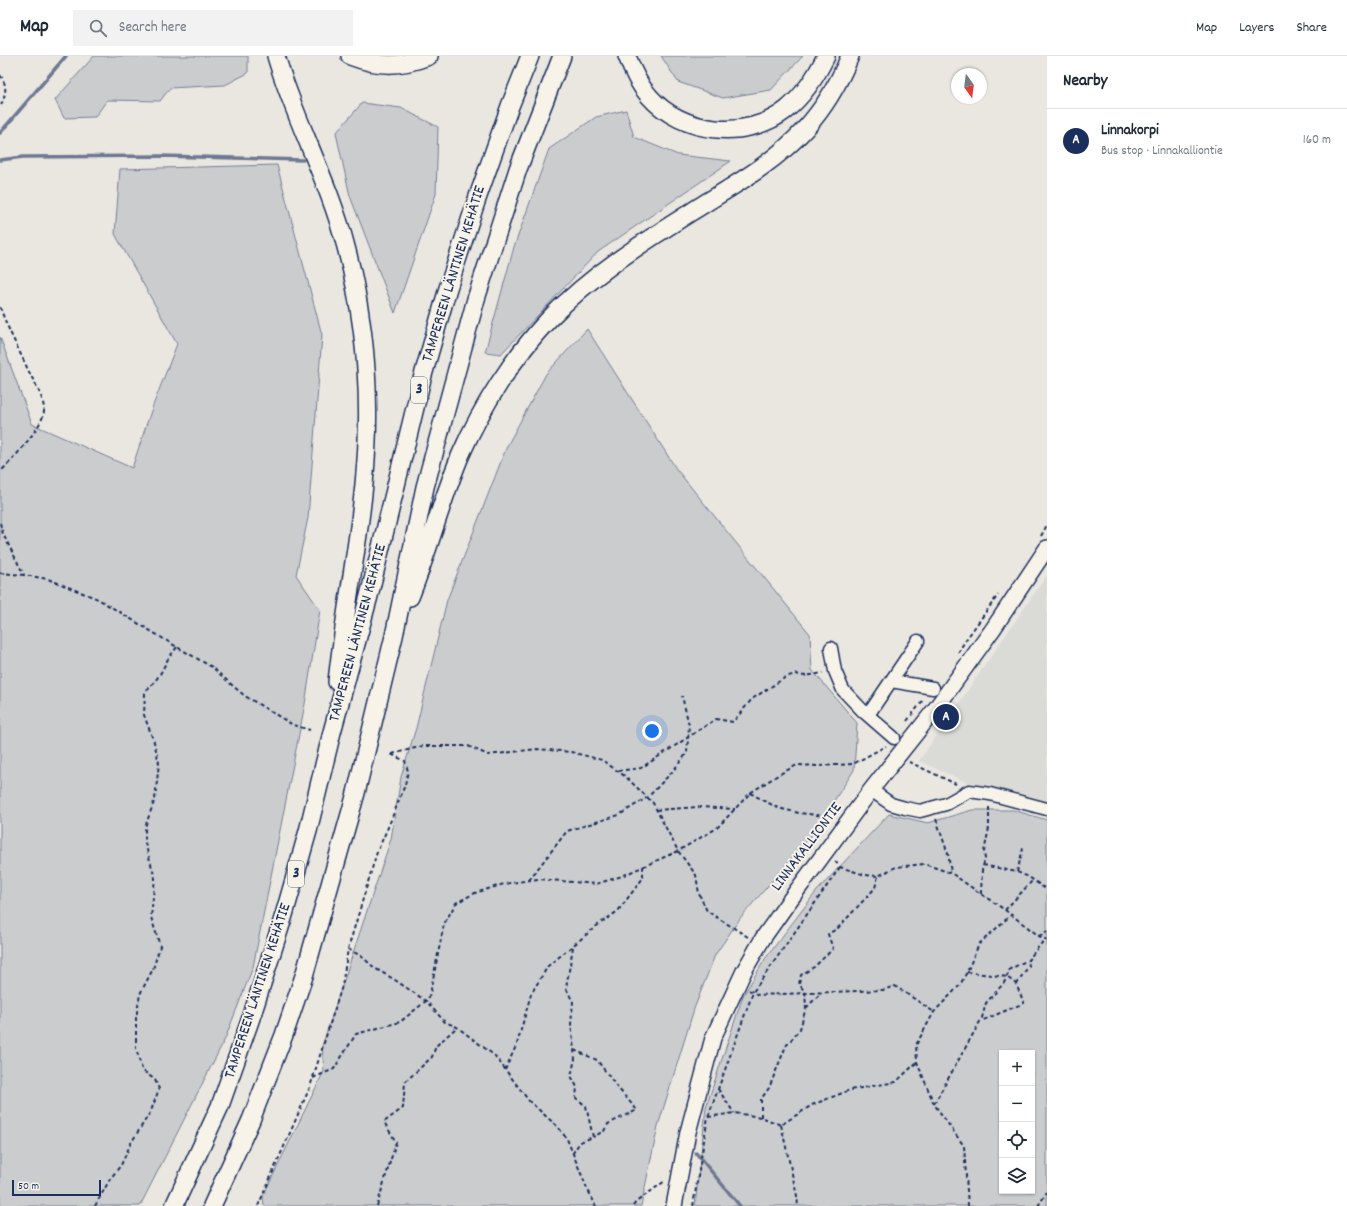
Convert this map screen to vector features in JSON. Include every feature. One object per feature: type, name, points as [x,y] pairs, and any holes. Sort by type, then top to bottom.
[{"type":"highway","points":[[276,56],[283,81],[330,196],[346,246],[361,321],[364,352],[367,432],[364,482],[357,546],[340,652],[332,732]]},
{"type":"highway","points":[[350,56],[374,64],[390,65],[417,61],[429,56]]},
{"type":"highway","name":"TAMPEREEN LÄNTINEN KEHÄTIE","points":[[174,1206],[220,1106],[252,1015],[284,915],[308,831],[332,732],[369,596],[422,379],[446,296],[476,202],[510,106],[530,56]]},
{"type":"highway","name":"TAMPEREEN LÄNTINEN KEHÄTIE","points":[[212,1206],[251,1120],[284,1035],[304,976],[356,793],[394,636],[425,488],[476,299],[518,169],[562,56]]},
{"type":"highway","points":[[628,56],[640,83],[648,96],[659,106],[672,115],[699,127],[728,129],[742,128],[758,124],[785,110],[809,86],[819,71],[826,56]]},
{"type":"highway","points":[[394,636],[422,567],[447,490],[461,453],[494,391],[532,339],[550,318],[613,264],[652,237],[758,170],[785,149],[804,130],[833,93],[850,56]]},
{"type":"main road","name":"LINNAKALLIONTIE","points":[[674,1206],[688,1132],[713,1038],[736,986],[763,938],[872,790],[936,708],[997,623],[1047,548]]},
{"type":"lane","points":[[868,715],[918,641]]},
{"type":"lane","points":[[831,648],[834,671],[843,690],[868,715],[891,742]]},
{"type":"lane","points":[[891,681],[933,688]]},
{"type":"lane","points":[[872,790],[891,804],[920,811],[946,804],[969,791],[990,794],[1047,809]]},
{"type":"path","points":[[0,75],[3,79],[6,91],[0,107]]},
{"type":"path","points":[[0,307],[5,322],[41,397],[44,412],[39,424],[27,442],[0,472]]},
{"type":"path","points":[[0,523],[3,534],[24,574]]},
{"type":"path","points":[[0,573],[24,574],[48,579],[98,599],[212,667],[245,696],[293,725],[310,730]]},
{"type":"path","points":[[95,1206],[110,1179],[121,1165],[131,1143],[151,1111],[159,1089],[155,1080],[142,1070],[136,1048],[136,1018],[140,994],[153,969],[160,946],[151,917],[155,878],[145,843],[145,827],[155,800],[159,763],[154,742],[144,715],[145,693],[159,676],[168,659],[177,647]]},
{"type":"path","points":[[618,771],[641,768],[716,719],[734,722],[752,699],[786,676],[795,674],[805,676],[834,671]]},
{"type":"path","points":[[528,880],[566,831],[619,814],[648,797],[673,771],[687,753],[689,725],[682,696]]},
{"type":"path","points":[[313,1078],[334,1069],[356,1034],[400,1022],[426,1001],[432,987],[444,924],[456,903],[475,893],[504,884],[528,880],[538,879],[596,884],[622,876],[678,851],[717,828],[750,793],[797,765],[853,764],[891,742]]},
{"type":"path","points":[[258,1206],[310,1088],[342,986],[348,949],[377,852],[405,785],[408,770],[405,760],[391,754],[423,746],[468,746],[488,755],[537,749],[571,752],[602,760],[618,771],[648,797],[678,851],[696,876],[699,894],[707,911],[748,937]]},
{"type":"path","points":[[910,762],[969,791]]},
{"type":"path","points":[[750,793],[778,808],[799,813],[834,818]]},
{"type":"path","points":[[656,810],[700,807],[735,809]]},
{"type":"path","points":[[981,894],[982,870],[988,834],[990,807]]},
{"type":"path","points":[[932,808],[946,848],[952,872]]},
{"type":"path","points":[[1017,872],[1024,845]]},
{"type":"path","points":[[826,852],[840,867],[865,875],[878,876],[896,867],[924,864],[952,872],[1046,940],[1028,960],[1010,969],[1004,983],[986,1003],[980,1022],[934,1104]]},
{"type":"path","points":[[983,865],[1017,872],[1033,880],[1047,890]]},
{"type":"path","points":[[505,1070],[517,1044],[531,994],[548,966],[598,925],[618,911],[643,878],[643,867]]},
{"type":"path","points":[[693,1206],[708,1117],[753,992],[840,867]]},
{"type":"path","points":[[761,1117],[761,1099],[769,1088],[786,1046],[800,1030],[806,1008],[805,992],[799,984],[801,975],[814,967],[833,949],[828,934],[838,928],[875,888],[878,876]]},
{"type":"path","points":[[1005,910],[1033,880]]},
{"type":"path","points":[[968,1206],[964,1146],[934,1104],[917,1062],[916,1045],[934,1012],[960,985],[979,944],[1011,915]]},
{"type":"path","points":[[1039,936],[1047,931]]},
{"type":"path","points":[[573,946],[566,988],[573,1002],[571,1024],[575,1059],[571,1076],[577,1087],[576,1098],[586,1106],[593,1136]]},
{"type":"path","points":[[348,949],[426,1001],[445,1022],[457,1027],[495,1056],[529,1101],[558,1127],[567,1139],[586,1186],[596,1206]]},
{"type":"path","points":[[1016,984],[1029,966],[1028,960]]},
{"type":"path","points":[[967,972],[1007,977],[1016,984],[1024,1003],[980,1022]]},
{"type":"path","points":[[736,986],[747,988],[758,995],[883,990],[895,986],[934,1012]]},
{"type":"path","points":[[806,1008],[822,992]]},
{"type":"path","points":[[376,1205],[396,1142],[384,1122],[403,1108],[405,1082],[432,1057],[436,1046],[457,1027]]},
{"type":"path","points":[[573,1153],[580,1142],[604,1131],[608,1124],[637,1110],[617,1087],[597,1060],[574,1050]]},
{"type":"path","points":[[781,1125],[812,1106],[850,1090],[896,1082],[917,1062]]},
{"type":"path","points":[[718,1089],[734,1113]]},
{"type":"path","points":[[708,1117],[734,1113],[761,1117],[781,1125]]},
{"type":"path","points":[[781,1125],[798,1206]]},
{"type":"path","points":[[633,1206],[636,1202],[666,1181]]},
{"type":"path","points":[[1038,1206],[1047,1192]]},
{"type":"shaded area","points":[[94,56],[248,56],[248,73],[225,85],[170,88],[160,101],[107,100],[95,117],[64,118],[55,100]]},
{"type":"shaded area","points":[[661,56],[803,56],[771,90],[723,98],[678,82]]},
{"type":"shaded area","points":[[362,103],[401,108],[438,127],[436,194],[395,313],[350,196],[336,133]]},
{"type":"shaded area","points":[[626,110],[634,137],[678,155],[731,161],[598,252],[501,354],[485,352],[514,247],[549,149],[596,117]]},
{"type":"shaded area","points":[[277,165],[322,335],[308,518],[296,575],[320,610],[305,704],[253,967],[225,1039],[140,1206],[0,1206],[0,337],[32,424],[132,468],[152,408],[177,344],[115,234],[120,169]]},
{"type":"shaded area","points":[[587,329],[677,470],[810,634],[812,670],[857,723],[854,770],[811,836],[741,917],[715,955],[694,1009],[658,1126],[641,1206],[264,1206],[263,1196],[324,1071],[322,1046],[391,839],[401,777],[416,728],[447,600],[507,446],[546,374]]},
{"type":"shaded area","points":[[1047,575],[1047,803],[964,781],[919,761]]},
{"type":"shaded area","points":[[972,810],[1013,810],[1047,820],[1047,1206],[695,1206],[706,1107],[743,996],[765,959],[816,892],[889,814],[928,823]]},
{"type":"waterway","points":[[0,133],[66,56]]},
{"type":"waterway","points":[[0,160],[23,157],[162,156],[303,160]]},
{"type":"waterway","points":[[696,1153],[740,1206]]},
{"type":"place","name":"Linnakorpi","points":[[946,717]]}]
